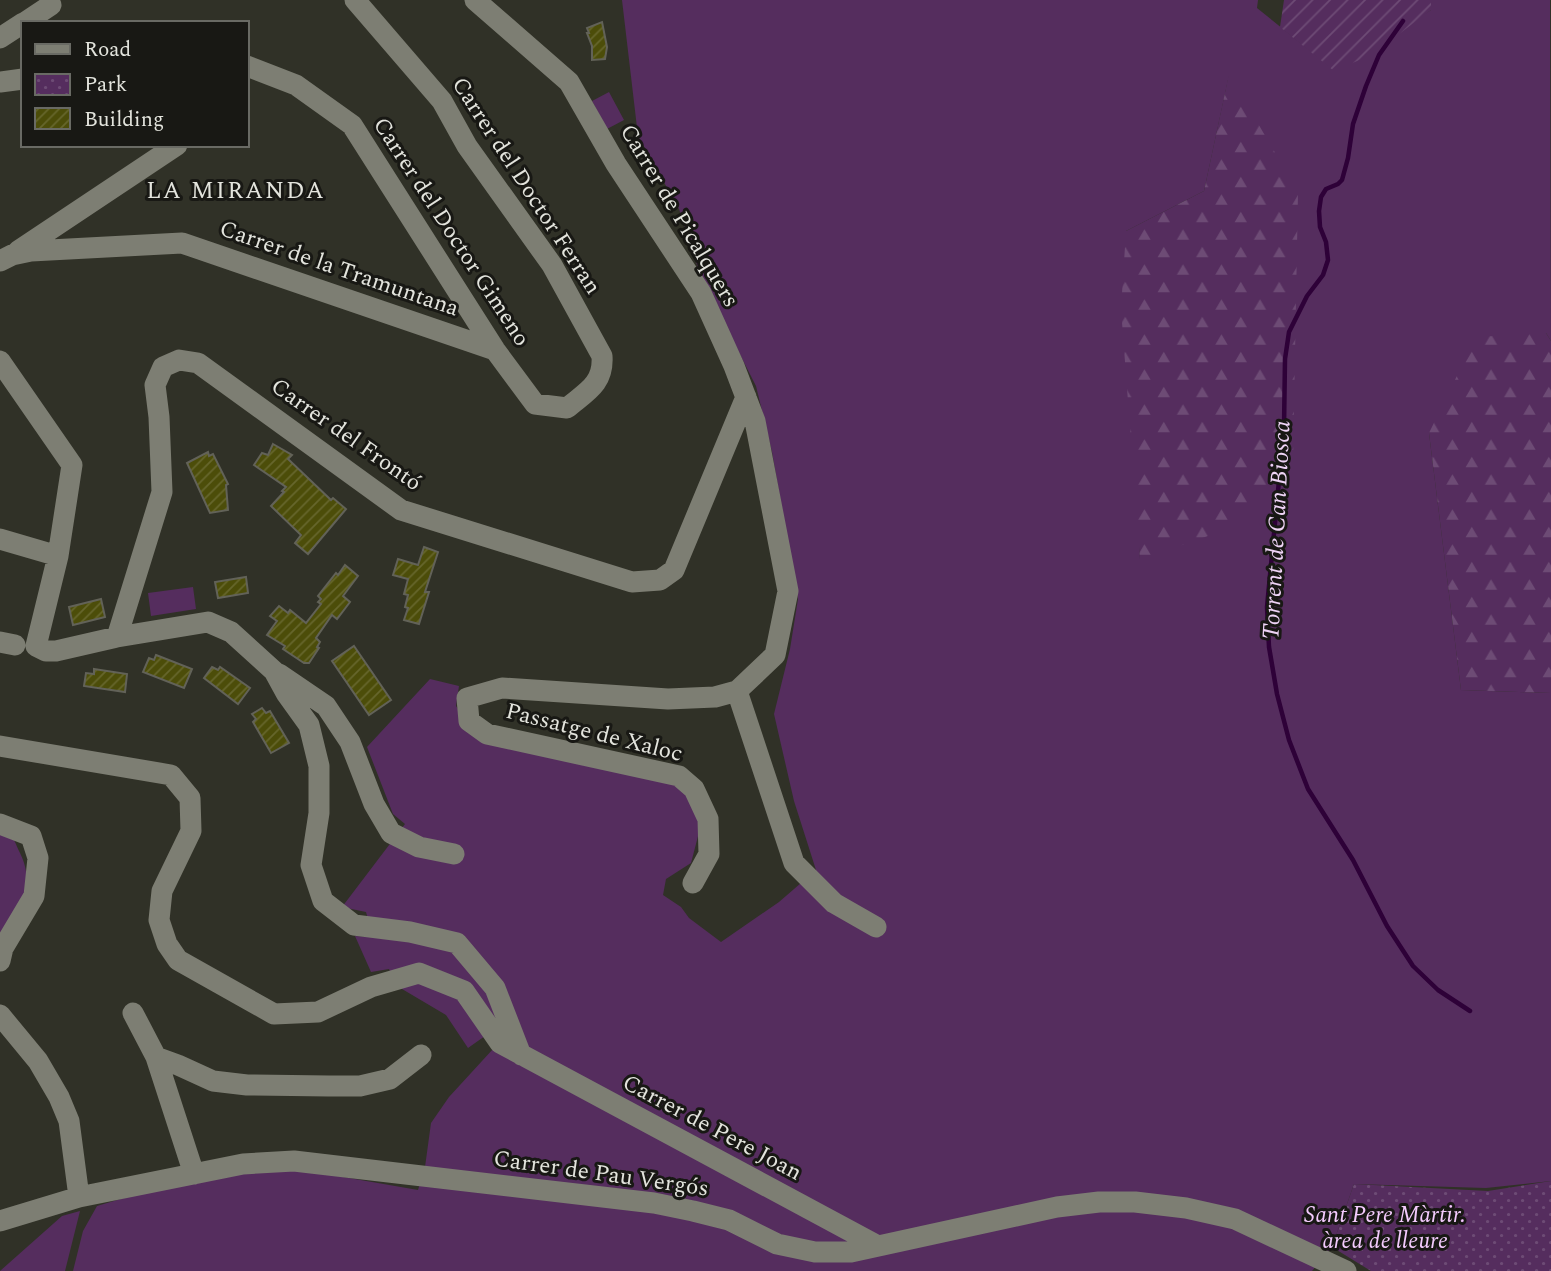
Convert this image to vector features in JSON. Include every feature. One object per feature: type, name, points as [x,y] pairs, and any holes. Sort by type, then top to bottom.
[{"type":"street","name":"Carrer del Doctor Ferran","points":[[355,0],[442,101],[467,146],[552,265],[602,356],[603,365],[594,386],[567,408]]},
{"type":"street","name":"Carrer de Picalquers","points":[[475,0],[569,82],[616,164],[701,293],[746,397],[755,421],[788,591],[775,655],[737,691]]},
{"type":"street","points":[[26,21],[51,2]]},
{"type":"street","points":[[0,38],[21,24]]},
{"type":"street","name":"Carrer del Doctor Gimeno","points":[[248,66],[296,85],[352,125],[495,349],[535,404],[567,408]]},
{"type":"street","points":[[0,82],[21,79]]},
{"type":"street","points":[[6,258],[174,147]]},
{"type":"street","name":"Carrer de la Tramuntana","points":[[6,258],[32,251],[182,243],[495,349]]},
{"type":"street","name":"Carrer del Frontó","points":[[117,637],[162,492],[155,386],[163,367],[179,360],[198,363],[401,510],[632,582],[660,580],[674,570],[746,397]]},
{"type":"street","points":[[0,361],[72,465],[58,556],[36,646],[46,651],[56,651],[117,637],[208,622],[231,632],[274,671],[326,706],[350,742],[374,804],[391,833],[419,847],[454,855]]},
{"type":"street","points":[[0,539],[58,556]]},
{"type":"street","points":[[274,671],[309,725],[320,766],[319,813],[311,865],[323,901],[354,925],[410,932],[457,943],[495,988],[522,1055]]},
{"type":"street","name":"Passatge de Xaloc","points":[[693,883],[709,854],[708,819],[694,789],[678,776],[487,734],[469,721],[467,698],[502,688],[668,699],[715,697],[737,691]]},
{"type":"street","points":[[737,691],[794,863],[834,903],[876,927]]},
{"type":"street","name":"Carrer de Pere Joan","points":[[0,746],[171,775],[190,798],[191,831],[162,891],[159,920],[167,944],[178,960],[274,1014],[318,1012],[371,987],[419,973],[464,991],[500,1043],[878,1246]]},
{"type":"street","points":[[0,824],[31,836],[38,858],[34,896],[3,948],[0,961]]},
{"type":"street","points":[[133,1013],[156,1057],[194,1174]]},
{"type":"street","points":[[0,1015],[38,1061],[59,1097],[69,1121],[79,1197]]},
{"type":"street","points":[[156,1057],[213,1081],[247,1085],[360,1086],[390,1079],[421,1055]]},
{"type":"street","name":"Carrer de Pau Vergós","points":[[0,1221],[79,1197],[243,1164],[294,1161],[654,1203],[729,1220],[777,1244],[815,1252],[851,1252],[1057,1207],[1099,1202],[1135,1202],[1186,1208],[1235,1219],[1346,1271]]},
{"type":"green space","points":[[622,0],[1258,0],[1257,8],[1334,70],[1431,10],[1431,0],[1550,0],[1551,341],[1546,333],[1429,433],[1461,690],[1551,693],[1551,1181],[1486,1188],[1354,1184],[1332,1247],[1312,1271],[73,1271],[83,1231],[97,1206],[195,1177],[303,1170],[418,1190],[425,1167],[431,1123],[449,1097],[493,1049],[485,1036],[468,1048],[446,1015],[397,986],[389,969],[371,972],[355,936],[373,937],[366,912],[342,907],[405,824],[393,814],[367,747],[430,679],[459,686],[456,706],[472,730],[668,777],[686,789],[702,821],[691,863],[666,879],[663,895],[721,942],[779,902],[816,870],[794,801],[774,714],[790,649],[798,599],[772,452],[756,386],[702,280],[679,209],[638,136]],"holes":[[[1229,75],[1140,559],[1126,231],[1204,191]]]},
{"type":"green space","points":[[1284,0],[1431,0],[1431,10],[1371,55],[1334,71],[1280,27]]},
{"type":"green space","points":[[1229,74],[1298,192],[1293,462],[1239,525],[1140,560],[1121,309],[1126,231],[1204,191]]},
{"type":"green space","points":[[609,92],[624,120],[607,129],[592,101]]},
{"type":"green space","points":[[1546,333],[1551,341],[1551,693],[1461,690],[1429,433],[1476,337]]},
{"type":"green space","points":[[193,587],[196,609],[151,616],[148,593]]},
{"type":"green space","points":[[0,829],[15,841],[25,865],[26,887],[13,918],[0,938]]},
{"type":"green space","name":"Sant Pere Màrtir. àrea de lleure","points":[[1551,1181],[1551,1271],[1371,1271],[1332,1247],[1354,1184],[1488,1191]]},
{"type":"green space","points":[[80,1211],[65,1271],[0,1271],[62,1216]]},
{"type":"building","points":[[602,22],[607,47],[605,59],[592,60],[592,46],[587,28]]},
{"type":"building","points":[[273,444],[292,455],[288,459],[331,500],[333,498],[346,509],[308,554],[295,543],[301,535],[271,506],[286,487],[254,465],[262,453],[268,455]]},
{"type":"building","points":[[208,452],[209,456],[213,454],[228,484],[228,510],[210,513],[187,463]]},
{"type":"building","points":[[424,547],[438,552],[425,592],[429,592],[419,624],[404,620],[408,608],[405,607],[408,595],[404,594],[408,579],[393,575],[398,559],[418,565]]},
{"type":"building","points":[[345,565],[358,576],[343,596],[350,602],[337,619],[332,615],[316,638],[320,642],[317,647],[319,648],[309,663],[304,663],[267,635],[277,621],[270,616],[279,606],[288,613],[290,610],[306,623],[321,604],[318,602],[321,599],[318,596]]},
{"type":"building","points":[[246,577],[248,593],[218,598],[215,582]]},
{"type":"building","points":[[101,599],[105,617],[73,625],[69,607]]},
{"type":"building","points":[[354,646],[391,700],[369,715],[332,661]]},
{"type":"building","points":[[156,655],[192,669],[184,688],[143,672],[149,658],[154,660]]},
{"type":"building","points":[[212,667],[218,670],[220,667],[250,688],[238,704],[204,678]]},
{"type":"building","points":[[94,669],[127,674],[125,692],[84,686],[86,673],[94,674]]},
{"type":"building","points":[[262,708],[266,713],[270,711],[289,743],[271,753],[253,722],[256,719],[252,714]]},
{"type":"waterway","name":"Torrent de Can Biosca","points":[[1403,21],[1379,55],[1366,86],[1353,124],[1342,180],[1326,189],[1321,197],[1320,227],[1326,242],[1328,260],[1323,275],[1307,296],[1289,332],[1285,359],[1284,428],[1267,607],[1269,647],[1289,740],[1308,789],[1353,860],[1387,926],[1413,966],[1438,990],[1470,1011]]},
{"type":"district","name":"LA MIRANDA","points":[[236,191]]}]
